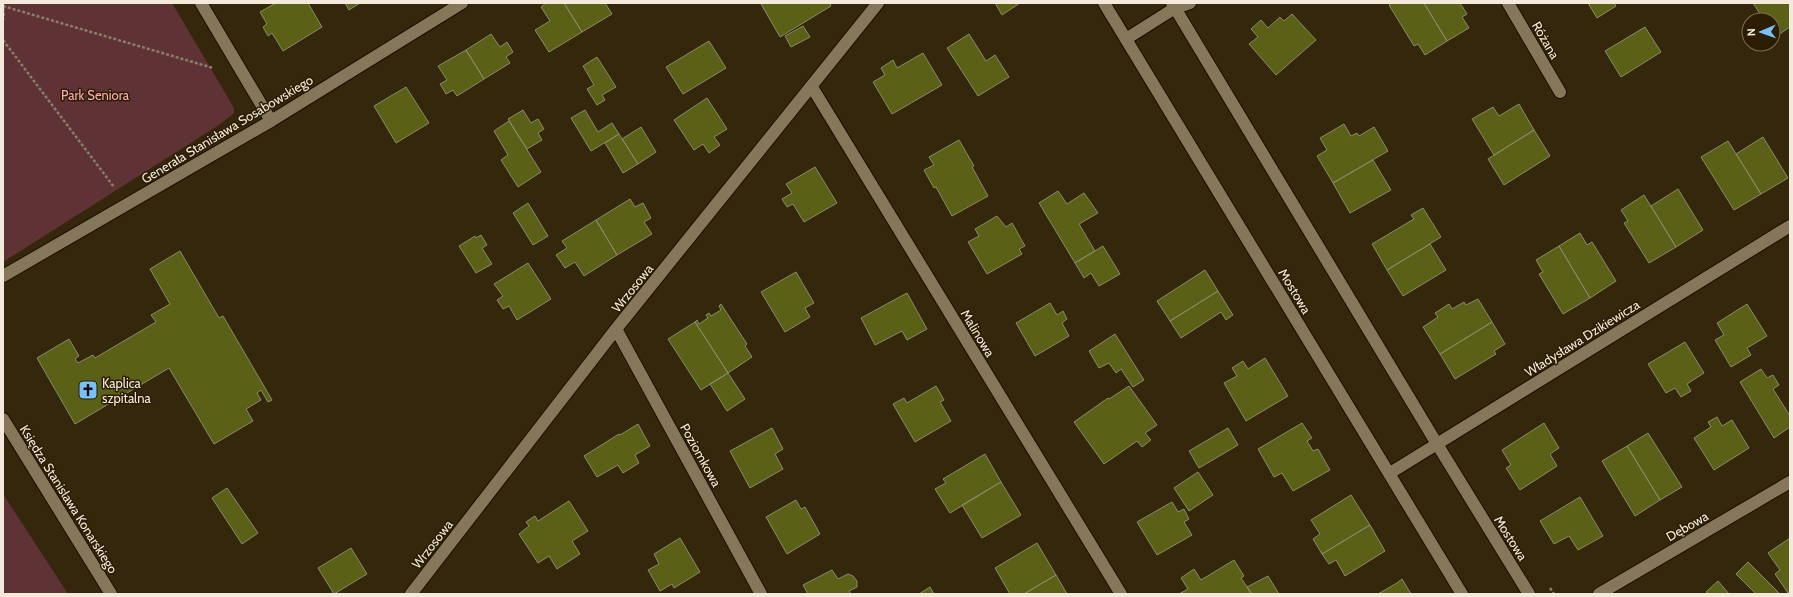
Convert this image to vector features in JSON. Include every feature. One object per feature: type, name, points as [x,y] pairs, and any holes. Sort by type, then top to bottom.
[{"type":"street","points":[[201,3],[271,121]]},
{"type":"street","name":"Generała Stanisława Sosabowskiego","points":[[3,276],[271,121],[462,3]]},
{"type":"street","name":"Wrzosowa","points":[[411,594],[616,329],[878,3]]},
{"type":"street","name":"Mostowa","points":[[1104,3],[1462,594]]},
{"type":"street","points":[[1126,39],[1173,5],[1190,3]]},
{"type":"street","name":"Różana","points":[[1508,3],[1560,92]]},
{"type":"street","name":"Mostowa","points":[[1173,5],[1529,594]]},
{"type":"street","name":"Malinowa","points":[[812,87],[1121,594]]},
{"type":"street","name":"Władysława Dzikiewicza","points":[[1390,474],[1790,226]]},
{"type":"street","name":"Poziomkowa","points":[[616,329],[762,594]]},
{"type":"street","name":"Księdza Stanisława Konarskiego","points":[[3,419],[112,594]]},
{"type":"street","name":"Dębowa","points":[[1599,594],[1790,482]]},
{"type":"path","points":[[3,21],[3,7],[213,68]]},
{"type":"path","points":[[3,40],[118,191]]},
{"type":"path","points":[[1550,587],[1554,594]]},
{"type":"green space","name":"Park Seniora","points":[[3,3],[172,3],[234,108],[234,113],[219,125],[3,262]]},
{"type":"green space","points":[[3,494],[68,594],[3,594]]},
{"type":"building","points":[[276,3],[308,3],[322,27],[283,51],[272,33],[268,36],[263,27],[267,24],[260,12]]},
{"type":"building","points":[[345,3],[360,3],[349,10]]},
{"type":"building","points":[[546,3],[564,3],[582,32],[549,52],[535,30],[550,21],[541,7]]},
{"type":"building","points":[[564,3],[605,3],[612,14],[582,32]]},
{"type":"building","points":[[830,3],[831,6],[780,37],[761,4]]},
{"type":"building","points":[[995,3],[1020,3],[1002,15]]},
{"type":"building","points":[[1392,3],[1424,3],[1447,41],[1425,55],[1418,44],[1414,46],[1389,5]]},
{"type":"building","points":[[1424,3],[1460,3],[1467,14],[1462,17],[1469,28],[1447,41]]},
{"type":"building","points":[[1588,3],[1614,3],[1616,6],[1597,18]]},
{"type":"building","points":[[1753,3],[1790,3],[1790,27],[1781,33],[1781,12],[1759,12]]},
{"type":"building","points":[[1292,14],[1316,40],[1276,75],[1249,44],[1258,37],[1251,29],[1261,20],[1268,28],[1280,17],[1284,21]]},
{"type":"building","points":[[803,26],[810,37],[791,47],[785,36]]},
{"type":"building","points":[[1645,27],[1661,52],[1621,77],[1605,51]]},
{"type":"building","points":[[491,34],[500,47],[507,42],[513,52],[506,57],[510,63],[484,79],[466,50]]},
{"type":"building","points":[[969,34],[986,61],[995,55],[1009,77],[978,96],[947,48]]},
{"type":"building","points":[[709,41],[726,68],[683,94],[666,67]]},
{"type":"building","points":[[466,50],[484,79],[457,96],[453,90],[446,94],[440,84],[447,80],[438,66]]},
{"type":"building","points":[[923,53],[942,85],[892,114],[873,82],[885,75],[881,68],[893,60],[897,68]]},
{"type":"building","points":[[597,57],[616,87],[602,95],[605,100],[597,105],[587,89],[594,85],[583,66]]},
{"type":"building","points":[[406,87],[429,123],[396,143],[374,106]]},
{"type":"building","points":[[707,98],[727,129],[714,137],[720,145],[709,153],[703,144],[694,150],[674,120]]},
{"type":"building","points":[[1519,104],[1534,130],[1494,155],[1472,119],[1493,107],[1499,116]]},
{"type":"building","points":[[523,110],[531,123],[538,119],[544,129],[538,133],[542,140],[527,149],[508,119]]},
{"type":"building","points":[[585,110],[598,132],[612,123],[619,134],[591,151],[571,118]]},
{"type":"building","points":[[509,121],[541,172],[518,187],[501,160],[508,155],[494,131]]},
{"type":"building","points":[[1344,124],[1351,136],[1357,133],[1359,136],[1374,127],[1388,151],[1333,183],[1317,156],[1327,150],[1320,138]]},
{"type":"building","points":[[641,127],[656,152],[638,164],[622,139]]},
{"type":"building","points":[[1534,130],[1550,156],[1504,185],[1488,159]]},
{"type":"building","points":[[619,134],[638,164],[623,173],[605,143]]},
{"type":"building","points":[[1763,137],[1788,178],[1761,194],[1736,154]]},
{"type":"building","points":[[959,140],[974,166],[972,167],[988,196],[952,216],[936,187],[934,188],[924,170],[934,165],[929,157]]},
{"type":"building","points":[[1728,141],[1761,194],[1734,210],[1701,157]]},
{"type":"building","points":[[1373,160],[1391,190],[1350,213],[1333,183]]},
{"type":"building","points":[[815,167],[837,203],[804,222],[793,204],[787,207],[782,199],[792,193],[786,184]]},
{"type":"building","points":[[1678,189],[1703,230],[1676,247],[1651,206]]},
{"type":"building","points":[[1058,191],[1067,204],[1084,193],[1098,213],[1079,224],[1095,251],[1075,263],[1039,203]]},
{"type":"building","points":[[1644,195],[1676,247],[1649,263],[1624,223],[1628,221],[1621,210]]},
{"type":"building","points":[[630,199],[635,207],[643,203],[651,218],[644,222],[652,234],[617,255],[596,220]]},
{"type":"building","points":[[528,203],[548,236],[533,245],[513,213]]},
{"type":"building","points":[[1423,208],[1441,237],[1387,270],[1372,244],[1414,219],[1411,215]]},
{"type":"building","points":[[997,216],[1006,227],[1012,223],[1025,246],[1019,249],[1022,254],[987,274],[968,242],[979,236],[975,229]]},
{"type":"building","points":[[596,220],[617,255],[584,276],[575,262],[565,268],[556,255],[567,248],[562,241]]},
{"type":"building","points":[[1580,233],[1587,245],[1592,242],[1616,281],[1590,298],[1559,246]]},
{"type":"building","points":[[481,235],[487,245],[482,248],[492,264],[476,273],[459,246],[475,236],[476,238]]},
{"type":"building","points":[[1430,244],[1446,270],[1403,296],[1387,270]]},
{"type":"building","points":[[1103,246],[1120,274],[1099,286],[1091,273],[1084,278],[1075,263]]},
{"type":"building","points":[[1559,246],[1590,298],[1563,314],[1539,274],[1543,272],[1536,260]]},
{"type":"building","points":[[180,251],[219,318],[223,316],[272,400],[268,402],[261,390],[257,393],[261,400],[246,409],[253,421],[214,444],[169,368],[75,424],[37,358],[69,339],[79,356],[75,359],[78,363],[93,355],[95,358],[156,322],[151,315],[170,304],[150,269]]},
{"type":"building","points":[[528,263],[551,299],[517,320],[509,306],[503,309],[497,300],[503,296],[494,284]]},
{"type":"building","points":[[1205,270],[1218,291],[1170,321],[1157,301]]},
{"type":"building","points":[[796,272],[814,303],[805,308],[810,317],[785,332],[761,292]]},
{"type":"building","points":[[1218,291],[1233,315],[1226,320],[1221,312],[1181,338],[1170,321]]},
{"type":"building","points":[[907,293],[927,329],[907,340],[902,331],[875,345],[861,318]]},
{"type":"building","points":[[1478,299],[1492,322],[1440,354],[1423,327],[1438,317],[1435,313],[1449,304],[1452,309],[1464,302],[1466,305]]},
{"type":"building","points":[[1050,303],[1057,315],[1063,311],[1067,319],[1062,323],[1069,336],[1035,356],[1016,323]]},
{"type":"building","points":[[721,304],[747,344],[745,346],[752,357],[728,373],[695,322],[697,320],[699,324],[708,318],[706,315],[709,313],[711,316],[721,310],[719,306]]},
{"type":"building","points":[[1747,304],[1767,336],[1747,348],[1751,355],[1731,367],[1715,340],[1724,335],[1717,323]]},
{"type":"building","points":[[695,322],[728,373],[701,390],[668,339]]},
{"type":"building","points":[[1492,322],[1505,344],[1494,351],[1496,354],[1455,379],[1440,354]]},
{"type":"building","points":[[1115,334],[1144,380],[1133,387],[1121,369],[1116,373],[1109,363],[1099,368],[1089,351]]},
{"type":"building","points":[[1685,342],[1704,373],[1687,384],[1691,391],[1681,397],[1675,388],[1666,393],[1648,364]]},
{"type":"building","points":[[1265,358],[1288,396],[1246,421],[1224,383],[1237,376],[1232,368],[1243,361],[1248,369]]},
{"type":"building","points":[[1761,369],[1767,378],[1773,375],[1779,385],[1773,389],[1790,416],[1790,427],[1774,438],[1740,382]]},
{"type":"building","points":[[728,373],[745,399],[727,411],[710,384]]},
{"type":"building","points":[[936,386],[944,400],[940,402],[951,421],[915,442],[893,404],[904,398],[907,403]]},
{"type":"building","points":[[1129,386],[1157,425],[1145,433],[1151,440],[1142,447],[1137,441],[1104,464],[1074,422],[1108,398],[1109,399]]},
{"type":"building","points":[[1717,417],[1722,426],[1732,420],[1749,448],[1714,470],[1694,438],[1711,427],[1708,422]]},
{"type":"building","points":[[1302,423],[1312,438],[1307,441],[1313,451],[1318,449],[1330,470],[1293,491],[1282,473],[1274,477],[1258,449]]},
{"type":"building","points":[[1544,423],[1559,448],[1550,454],[1557,466],[1520,490],[1506,468],[1511,465],[1502,450]]},
{"type":"building","points":[[638,424],[650,446],[635,455],[639,463],[623,473],[618,465],[597,477],[584,456]]},
{"type":"building","points":[[772,428],[783,449],[775,454],[783,469],[750,488],[730,451]]},
{"type":"building","points":[[1228,428],[1238,445],[1199,468],[1189,451]]},
{"type":"building","points":[[1648,433],[1682,487],[1660,500],[1627,446]]},
{"type":"building","points":[[1627,446],[1660,500],[1635,516],[1602,461]]},
{"type":"building","points":[[985,454],[1001,482],[950,513],[935,489],[946,483],[943,479]]},
{"type":"building","points":[[1198,472],[1213,495],[1189,511],[1174,488]]},
{"type":"building","points":[[1001,482],[1021,515],[982,538],[962,505]]},
{"type":"building","points":[[227,488],[258,533],[242,544],[212,498]]},
{"type":"building","points":[[1351,495],[1370,525],[1322,554],[1313,539],[1320,534],[1311,520]]},
{"type":"building","points":[[1580,497],[1603,536],[1578,550],[1569,536],[1554,544],[1540,521]]},
{"type":"building","points":[[796,500],[801,509],[805,507],[820,534],[787,554],[766,517]]},
{"type":"building","points":[[569,501],[588,531],[572,541],[580,554],[557,569],[549,556],[538,563],[519,534],[529,526],[526,522],[535,516],[538,521]]},
{"type":"building","points":[[1172,502],[1178,512],[1184,509],[1189,519],[1184,522],[1192,535],[1157,555],[1137,522]]},
{"type":"building","points":[[1370,525],[1385,551],[1345,576],[1336,560],[1329,564],[1322,554]]},
{"type":"building","points":[[680,538],[700,572],[674,588],[672,584],[660,591],[648,570],[659,564],[654,554]]},
{"type":"building","points":[[1790,538],[1790,592],[1788,593],[1775,574],[1780,570],[1768,553]]},
{"type":"building","points":[[1037,543],[1056,575],[1024,594],[1010,594],[995,568]]},
{"type":"building","points":[[351,548],[367,574],[334,594],[318,568]]},
{"type":"building","points":[[1234,560],[1244,576],[1241,578],[1252,594],[1179,594],[1188,589],[1181,578],[1194,569],[1201,580]]},
{"type":"building","points":[[1748,562],[1780,594],[1756,594],[1736,574]]},
{"type":"building","points":[[832,570],[838,579],[848,574],[853,576],[857,581],[857,587],[849,591],[851,594],[808,594],[803,585]]},
{"type":"building","points":[[1056,575],[1067,594],[1024,594]]},
{"type":"building","points":[[1268,576],[1279,594],[1251,594],[1247,587]]},
{"type":"building","points":[[1402,579],[1411,594],[1378,594],[1397,583]]},
{"type":"building","points":[[1718,581],[1729,594],[1709,594],[1706,592]]},
{"type":"building","points":[[930,587],[934,594],[919,594]]},
{"type":"place","name":"Kaplica szpitalna","points":[[88,390]]}]
